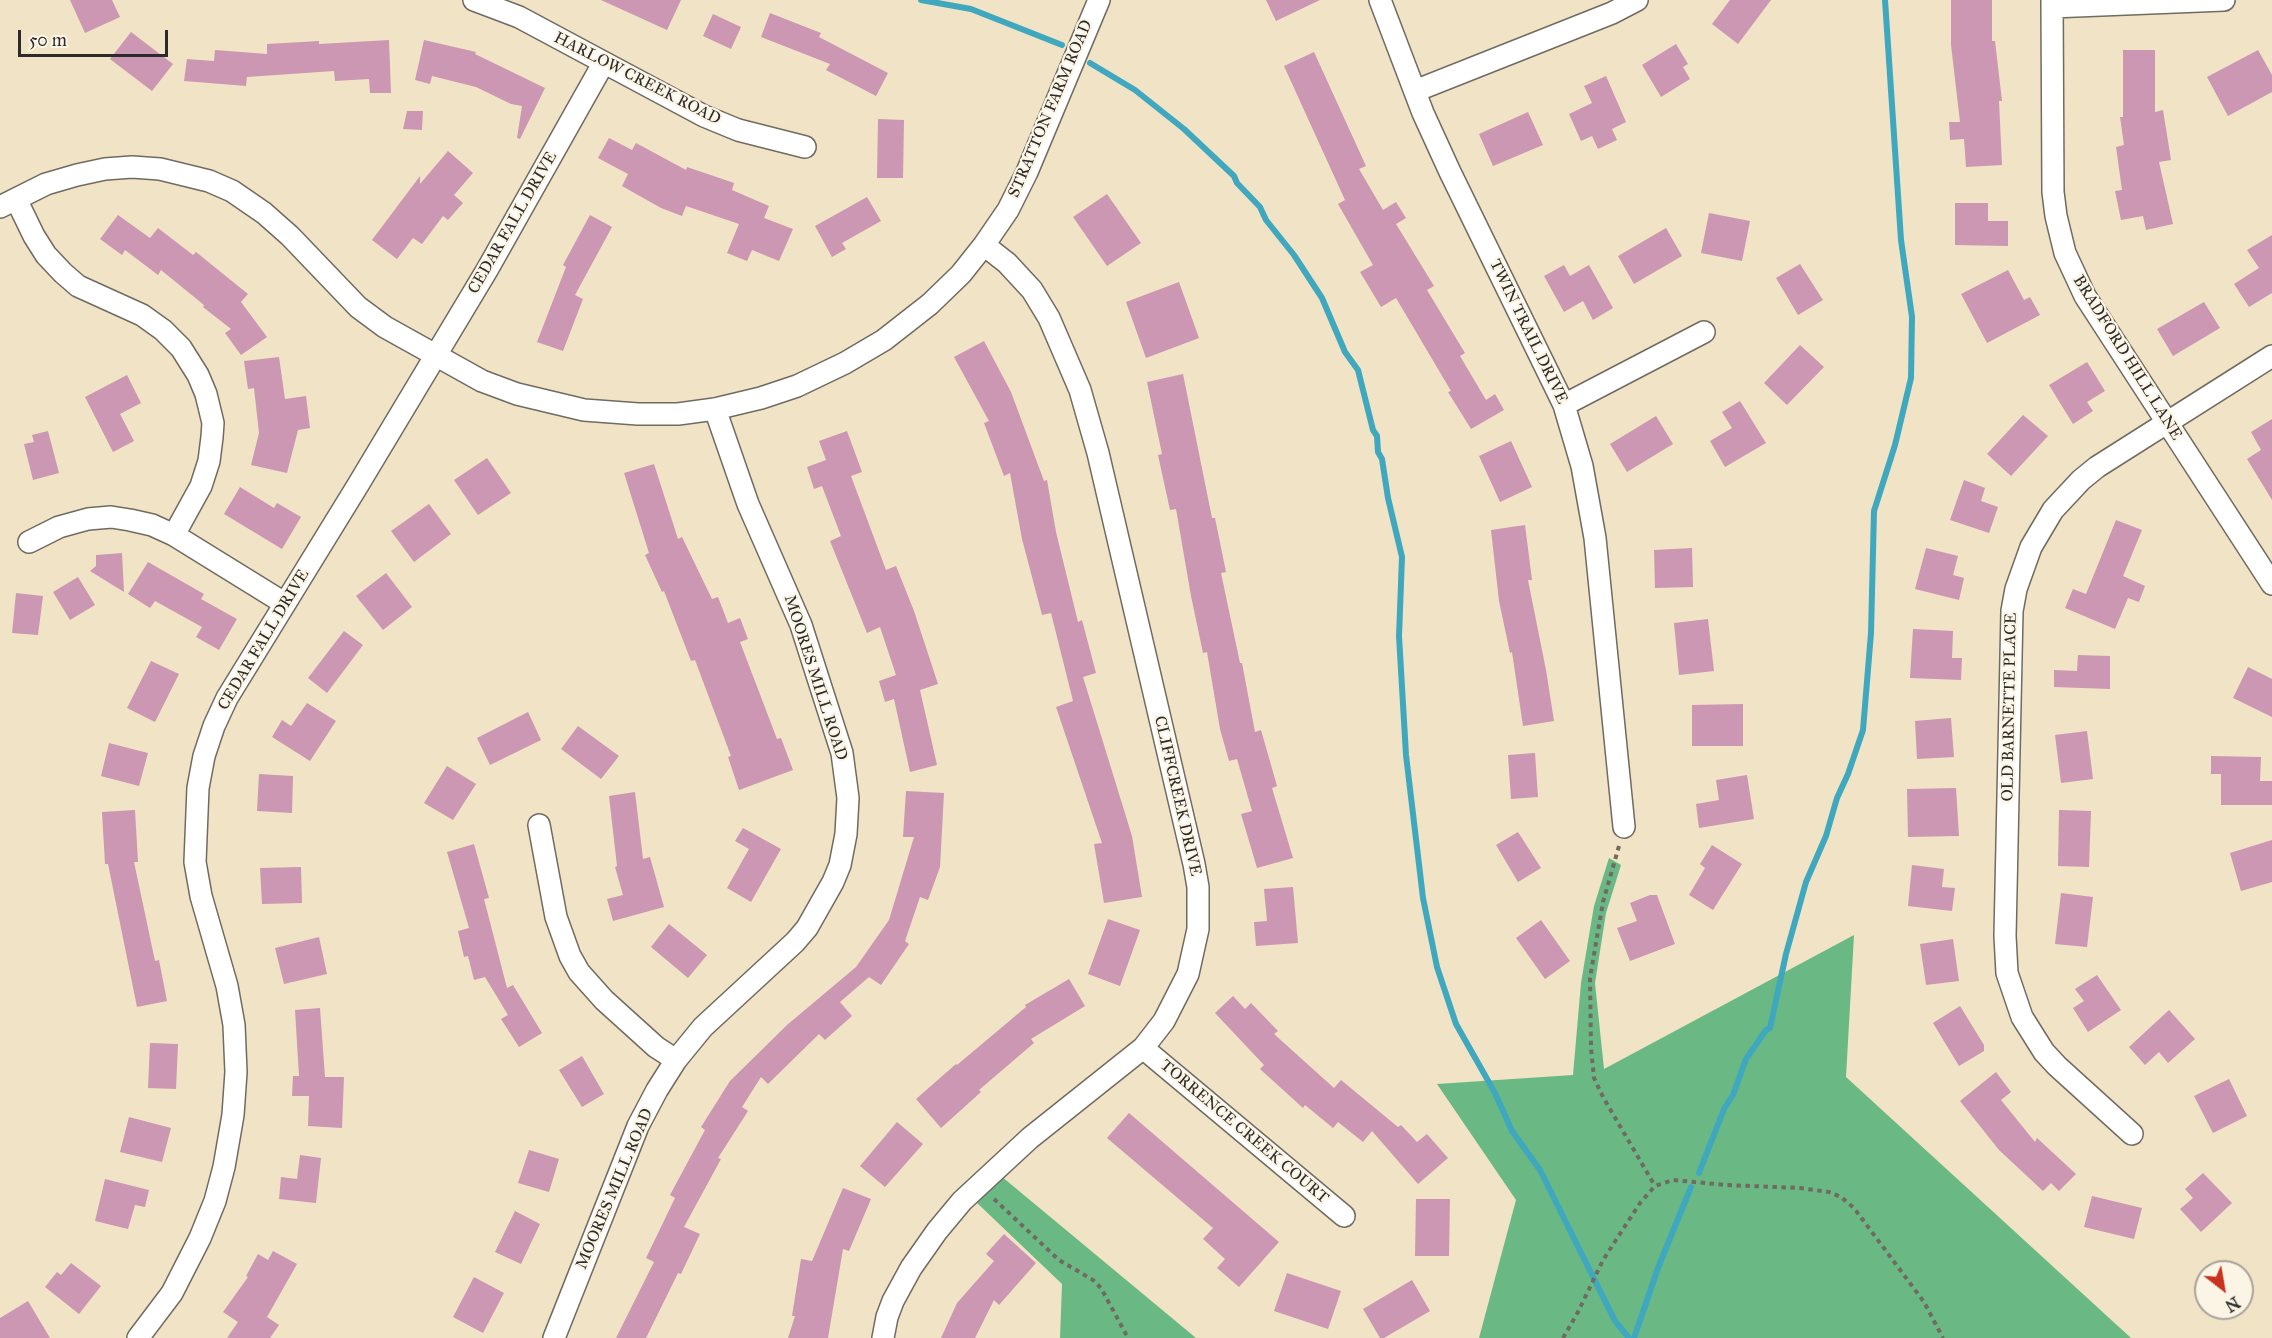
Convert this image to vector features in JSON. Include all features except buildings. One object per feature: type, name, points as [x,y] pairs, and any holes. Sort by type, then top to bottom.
[{"type":"street","name":"HARLOW CREEK ROAD","points":[[474,0],[519,17],[603,64],[704,116],[738,130],[805,147]]},
{"type":"street","name":"STRATTON FARM ROAD","points":[[8,203],[46,184],[77,174],[105,169],[132,167],[160,169],[208,181],[232,191],[264,213],[290,236],[358,307],[385,327],[435,357],[482,381],[517,394],[584,410],[678,414],[715,409],[761,398],[797,386],[845,363],[884,340],[930,304],[961,274],[1008,210],[1027,172],[1099,0]]},
{"type":"street","name":"TWIN TRAIL DRIVE","points":[[1380,0],[1415,91],[1450,172],[1564,405],[1582,466],[1595,538],[1624,827]]},
{"type":"street","points":[[1415,91],[1612,13],[1637,0]]},
{"type":"street","points":[[2052,4],[2224,0]]},
{"type":"street","name":"BRADFORD HILL LANE","points":[[2052,4],[2053,192],[2060,237],[2065,253],[2085,296],[2272,584]]},
{"type":"street","name":"CEDAR FALL DRIVE","points":[[138,1338],[172,1293],[187,1266],[214,1201],[224,1167],[234,1104],[236,1072],[234,1025],[227,986],[201,896],[195,862],[198,788],[204,756],[214,726],[227,698],[504,240],[603,64]]},
{"type":"street","points":[[8,203],[46,255],[63,273],[78,286],[142,315],[163,330],[180,348],[198,375],[206,394],[213,423],[209,461],[201,486],[174,535]]},
{"type":"street","name":"CLIFFCREEK DRIVE","points":[[883,1338],[893,1301],[910,1268],[937,1231],[979,1185],[1030,1138],[1112,1075],[1143,1048],[1164,1021],[1188,974],[1198,929],[1198,887],[1194,864],[1098,453],[1080,390],[1049,318],[1032,290],[1007,263],[984,245]]},
{"type":"street","points":[[1564,405],[1704,332]]},
{"type":"street","name":"OLD BARNETTE PLACE","points":[[2132,1134],[2044,1052],[2022,1017],[2007,973],[2005,936],[2012,611],[2016,589],[2031,547],[2054,510],[2074,487],[2097,467],[2272,356]]},
{"type":"street","name":"MOORES MILL ROAD","points":[[554,1338],[638,1126],[657,1090],[676,1060],[703,1027],[787,950],[807,928],[840,865],[847,825],[847,781],[842,753],[801,625],[748,504],[715,409]]},
{"type":"street","points":[[29,542],[59,527],[88,519],[111,517],[152,525],[174,535],[284,603]]},
{"type":"street","points":[[539,825],[556,917],[570,956],[579,972],[604,1000],[656,1047],[676,1060]]},
{"type":"street","name":"TORRENCE CREEK COURT","points":[[1143,1048],[1344,1216]]},
{"type":"path","points":[[1624,827],[1603,902],[1590,978],[1590,1048],[1594,1078],[1655,1186]]},
{"type":"path","points":[[1563,1338],[1603,1260],[1640,1203],[1655,1186],[1673,1180],[1800,1188],[1829,1192],[1841,1197],[1854,1208],[1924,1302],[1943,1338]]},
{"type":"path","points":[[979,1185],[1059,1260],[1093,1280],[1101,1288],[1128,1338]]},
{"type":"green space","points":[[1609,858],[1621,865],[1606,913],[1595,983],[1604,1069],[1854,935],[1846,1077],[2131,1338],[1479,1338],[1516,1200],[1437,1084],[1573,1075],[1581,983],[1594,906]]},
{"type":"green space","points":[[1001,1176],[1196,1338],[1060,1338],[1062,1284],[975,1201]]},
{"type":"waterway","points":[[921,0],[971,9],[1062,45]]},
{"type":"waterway","points":[[1699,1173],[1746,1059],[1766,1030],[1770,1028],[1786,954],[1806,882],[1826,836],[1837,798],[1863,730],[1871,633],[1874,511],[1895,445],[1911,378],[1912,317],[1901,240],[1885,0]]},
{"type":"waterway","points":[[1090,63],[1135,90],[1184,129],[1234,176],[1237,183],[1260,207],[1266,220],[1294,255],[1322,298],[1345,352],[1358,370],[1373,430],[1377,436],[1378,452],[1382,459],[1388,498],[1402,557],[1399,636],[1406,755],[1423,898],[1437,967],[1456,1024],[1495,1093],[1512,1131],[1540,1170],[1615,1321],[1629,1338]]},
{"type":"waterway","points":[[1634,1338],[1658,1268],[1691,1187]]}]
